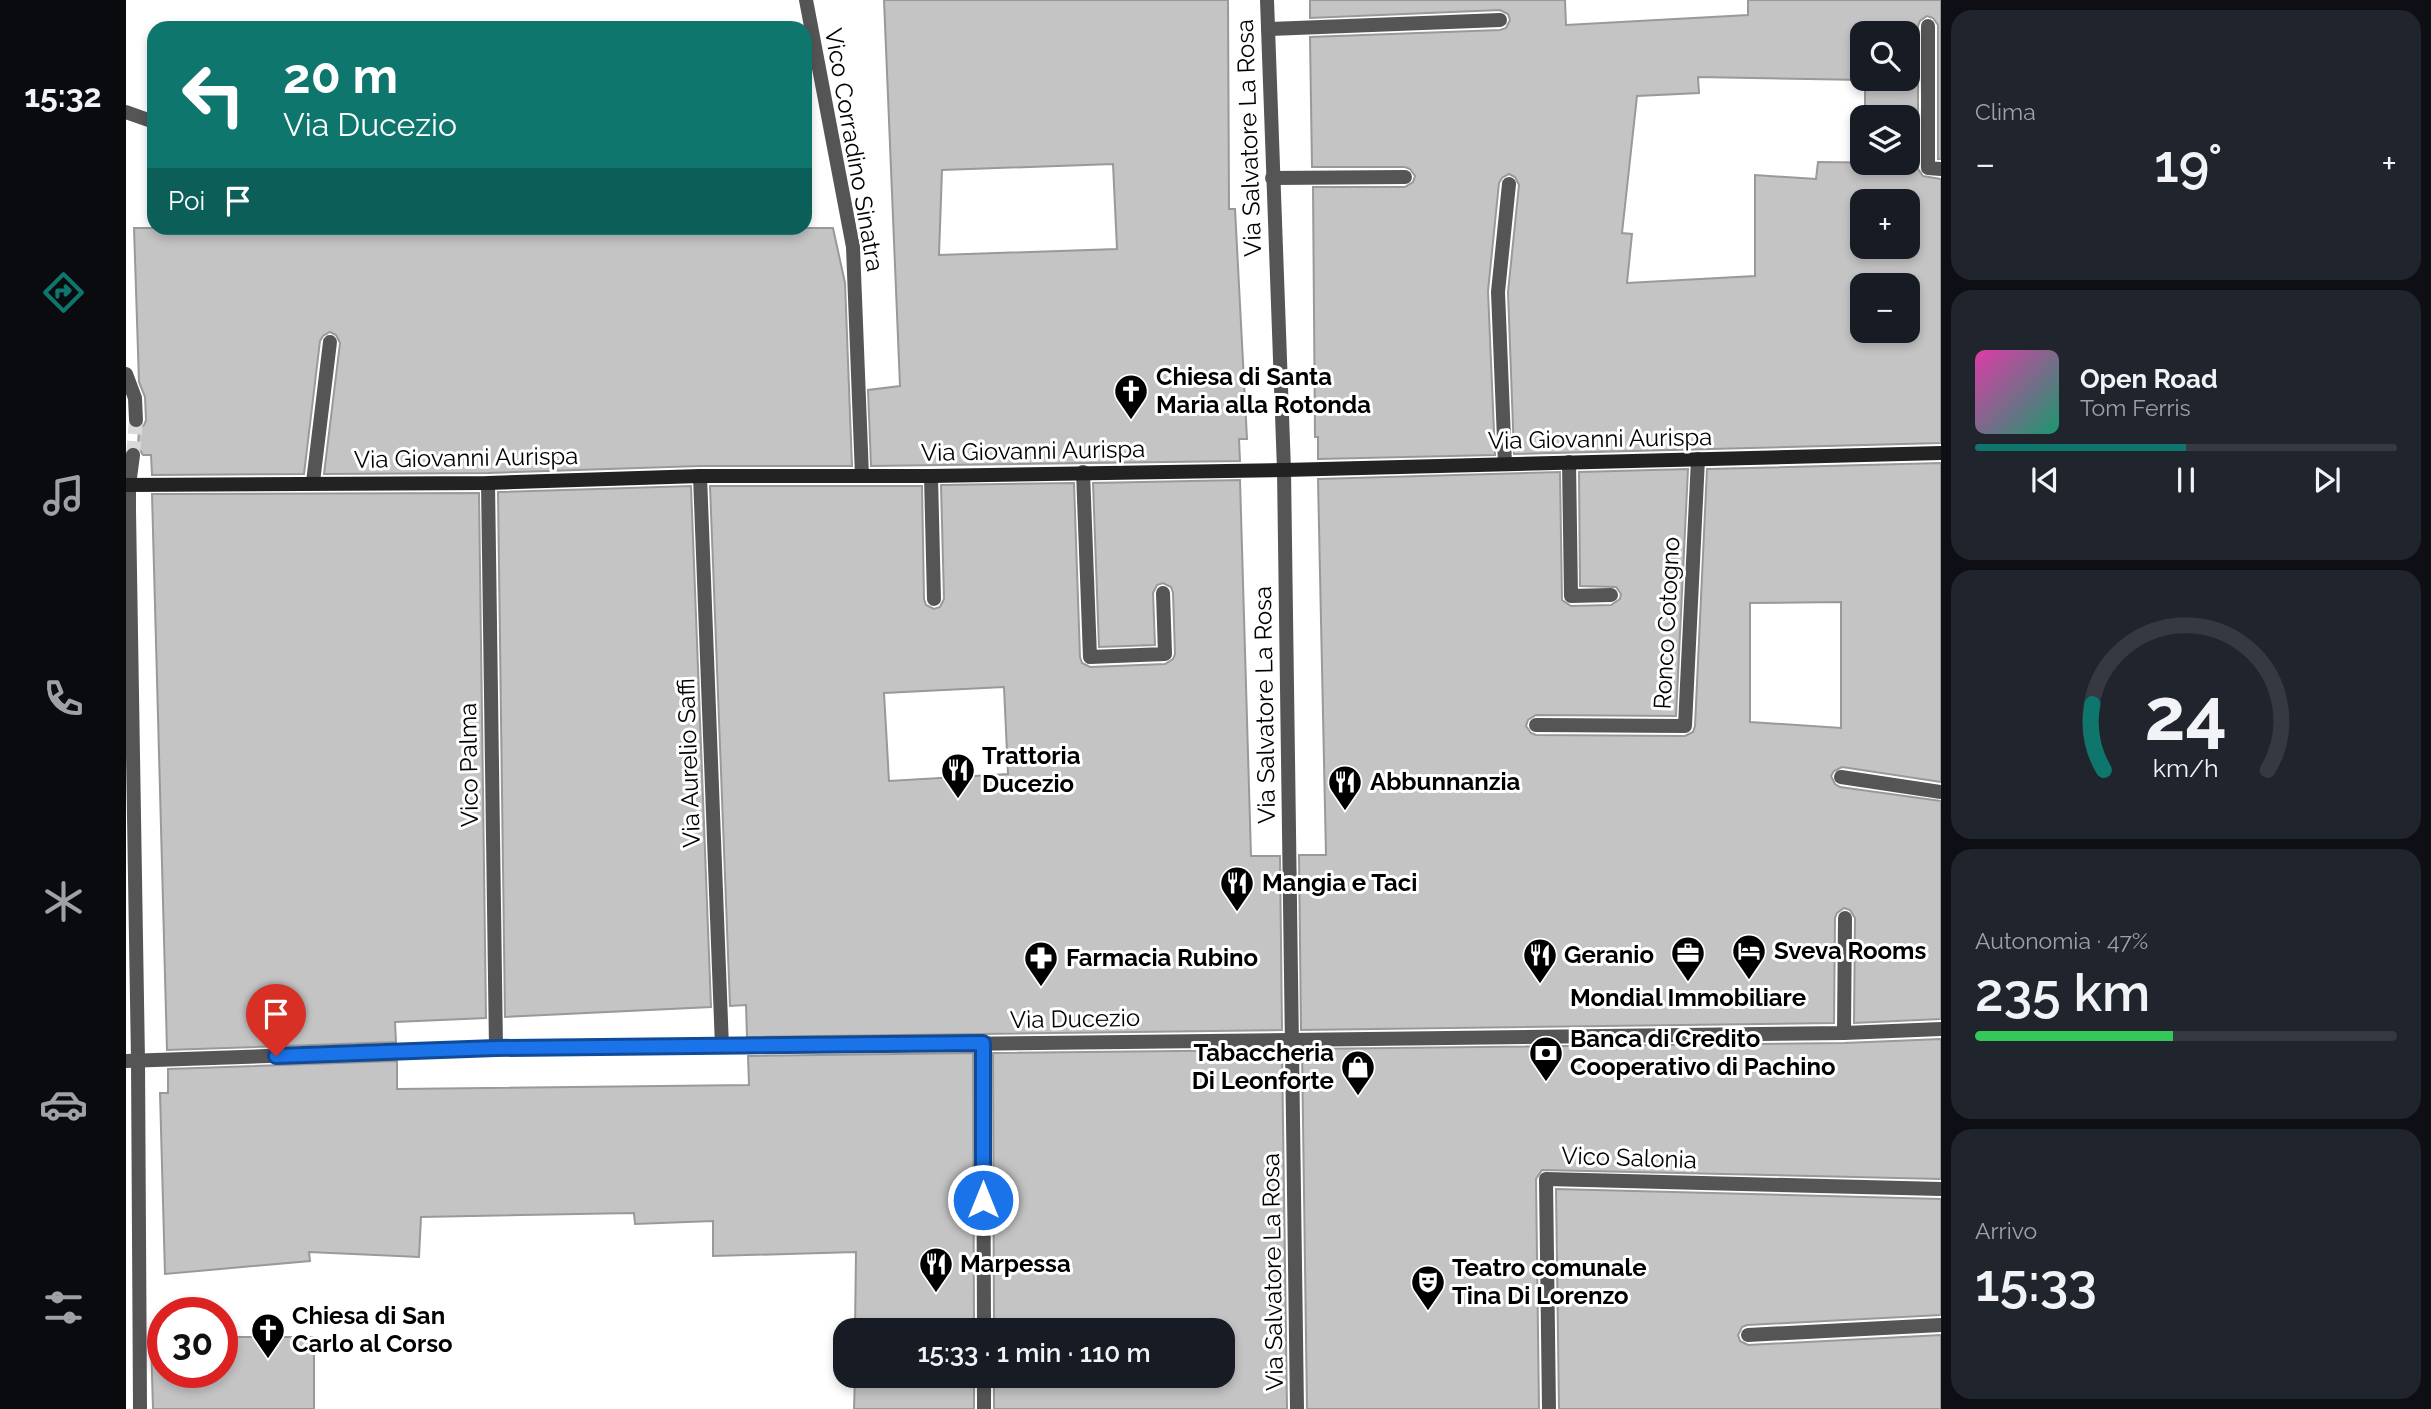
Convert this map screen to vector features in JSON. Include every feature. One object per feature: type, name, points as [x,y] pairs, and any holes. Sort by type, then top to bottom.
[{"type":"main road","name":"Via Giovanni Aurispa","points":[[127,485],[488,483],[700,476],[931,476],[1284,470],[1941,453]]},
{"type":"street","name":"Vico Corradino Sinatra","points":[[806,0],[810,21]]},
{"type":"street","name":"Via Salvatore La Rosa","points":[[1267,0],[1284,470],[1297,1409]]},
{"type":"street","points":[[1268,29],[1500,20]]},
{"type":"street","points":[[1928,26],[1928,168],[1941,169]]},
{"type":"street","name":"Vico Corradino Sinatra","points":[[812,32],[853,247],[862,476]]},
{"type":"street","points":[[126,112],[147,120]]},
{"type":"street","points":[[1272,178],[1405,177]]},
{"type":"street","points":[[1505,464],[1498,292],[1509,184]]},
{"type":"street","points":[[313,482],[330,342]]},
{"type":"street","points":[[126,374],[135,398],[136,420]]},
{"type":"street","points":[[133,455],[127,485],[132,1061],[140,1409]]},
{"type":"street","name":"Ronco Cotogno","points":[[1536,726],[1685,726],[1698,459]]},
{"type":"street","points":[[1569,462],[1571,596],[1611,595]]},
{"type":"street","points":[[1083,472],[1090,657],[1165,654],[1163,593]]},
{"type":"street","name":"Via Aurelio Saffi","points":[[700,476],[722,1047]]},
{"type":"street","points":[[931,476],[934,599]]},
{"type":"street","name":"Vico Palma","points":[[488,483],[496,1048]]},
{"type":"street","points":[[1841,778],[1941,792]]},
{"type":"street","points":[[1844,1033],[1845,918]]},
{"type":"street","name":"Via Ducezio","points":[[132,1061],[496,1048],[1844,1033],[1941,1029]]},
{"type":"street","points":[[983,1043],[984,1318]]},
{"type":"street","name":"Vico Salonia","points":[[1549,1409],[1546,1179],[1941,1189]]},
{"type":"street","points":[[1748,1335],[1941,1325]]},
{"type":"street","points":[[984,1388],[984,1409]]},
{"type":"building","points":[[884,0],[1228,0],[1229,209],[1235,209],[1247,439],[1239,439],[1240,461],[871,466],[868,390],[900,386]],"holes":[[[1113,164],[1117,249],[939,255],[942,170]]]},
{"type":"building","points":[[1310,0],[1565,0],[1566,25],[1748,15],[1748,0],[1941,0],[1941,159],[1938,159],[1938,25],[1933,18],[1927,16],[1920,21],[1850,21],[1850,80],[1698,77],[1699,93],[1637,96],[1622,233],[1632,234],[1627,283],[1755,276],[1755,175],[1816,179],[1818,162],[1850,162],[1850,175],[1920,175],[1920,172],[1923,176],[1941,179],[1941,443],[1514,454],[1508,292],[1519,185],[1515,177],[1509,174],[1499,183],[1488,291],[1495,455],[1318,459],[1318,437],[1315,437],[1313,187],[1405,187],[1413,182],[1415,176],[1405,167],[1312,167],[1310,37],[1500,30],[1506,28],[1510,20],[1508,14],[1500,10],[1310,18]]},
{"type":"building","points":[[1865,91],[1918,91],[1918,105],[1865,105]]},
{"type":"building","points":[[134,228],[147,228],[147,235],[812,235],[812,228],[833,228],[845,283],[852,466],[700,466],[488,473],[324,474],[340,343],[336,335],[330,332],[320,341],[304,474],[152,475],[151,455],[143,455],[138,447],[139,429],[146,420],[145,397],[139,382]]},
{"type":"building","points":[[1941,463],[1941,782],[1842,767],[1831,776],[1840,787],[1941,801],[1941,1019],[1854,1023],[1855,918],[1850,910],[1844,908],[1835,918],[1834,1023],[1301,1030],[1299,855],[1326,855],[1318,479],[1560,472],[1562,600],[1571,606],[1611,605],[1620,599],[1621,594],[1616,587],[1580,586],[1579,472],[1688,469],[1676,716],[1536,715],[1528,720],[1526,726],[1536,735],[1685,736],[1693,732],[1695,726],[1707,469]],"holes":[[[1841,602],[1841,728],[1750,722],[1750,603]]]},
{"type":"building","points":[[1240,480],[1251,856],[1280,856],[1282,1030],[747,1037],[746,1005],[730,1006],[710,486],[922,486],[924,599],[926,605],[934,609],[940,607],[944,599],[941,485],[1074,483],[1082,663],[1090,667],[1165,664],[1173,659],[1175,654],[1173,593],[1171,587],[1163,583],[1157,585],[1153,593],[1155,645],[1099,647],[1093,483]],"holes":[[[1004,687],[1008,774],[889,781],[884,693]]]},
{"type":"building","points":[[691,486],[711,1007],[505,1017],[498,492]]},
{"type":"building","points":[[479,493],[486,1018],[395,1022],[396,1042],[167,1050],[152,494]]},
{"type":"building","points":[[1941,1039],[1941,1179],[1542,1170],[1536,1179],[1539,1409],[1307,1409],[1302,1049],[1844,1043]]},
{"type":"building","points":[[1282,1050],[1287,1409],[994,1409],[994,1388],[1235,1388],[1235,1318],[994,1318],[993,1053]]},
{"type":"building","points":[[973,1053],[974,1318],[855,1318],[856,1252],[713,1256],[713,1221],[635,1224],[634,1213],[421,1217],[419,1257],[309,1252],[310,1261],[165,1274],[160,1093],[168,1093],[168,1069],[397,1061],[397,1089],[749,1085],[748,1056]]},
{"type":"building","points":[[1556,1189],[1941,1199],[1941,1315],[1747,1325],[1742,1327],[1738,1335],[1740,1341],[1748,1345],[1941,1335],[1941,1409],[1559,1409]]},
{"type":"building","name":"Chiesa di San Carlo al Corso","points":[[238,1337],[314,1337],[314,1409],[153,1409],[152,1388],[238,1388]]},
{"type":"building","points":[[855,1388],[974,1388],[974,1409],[854,1409]]},
{"type":"tunnel","points":[[133,455],[136,420]]},
{"type":"place","name":"Chiesa di Santa Maria alla Rotonda","points":[[1131,421]]},
{"type":"place","name":"Trattoria Ducezio","points":[[958,800]]},
{"type":"place","name":"Abbunnanzia","points":[[1345,812]]},
{"type":"place","name":"Mangia e Taci","points":[[1237,913]]},
{"type":"place","name":"Sveva Rooms","points":[[1749,981]]},
{"type":"place","name":"Mondial Immobiliare","points":[[1688,983]]},
{"type":"place","name":"Geranio","points":[[1540,985]]},
{"type":"place","name":"Farmacia Rubino","points":[[1041,988]]},
{"type":"place","name":"Banca di Credito Cooperativo di Pachino","points":[[1546,1083]]},
{"type":"place","name":"Tabaccheria Di Leonforte","points":[[1358,1097]]},
{"type":"place","name":"Marpessa","points":[[936,1294]]},
{"type":"place","name":"Teatro comunale Tina Di Lorenzo","points":[[1428,1312]]},
{"type":"place","name":"Chiesa di San Carlo al Corso","points":[[268,1360]]},
{"type":"route","points":[[276,1056],[496,1048],[983,1043],[983,1200]]}]
